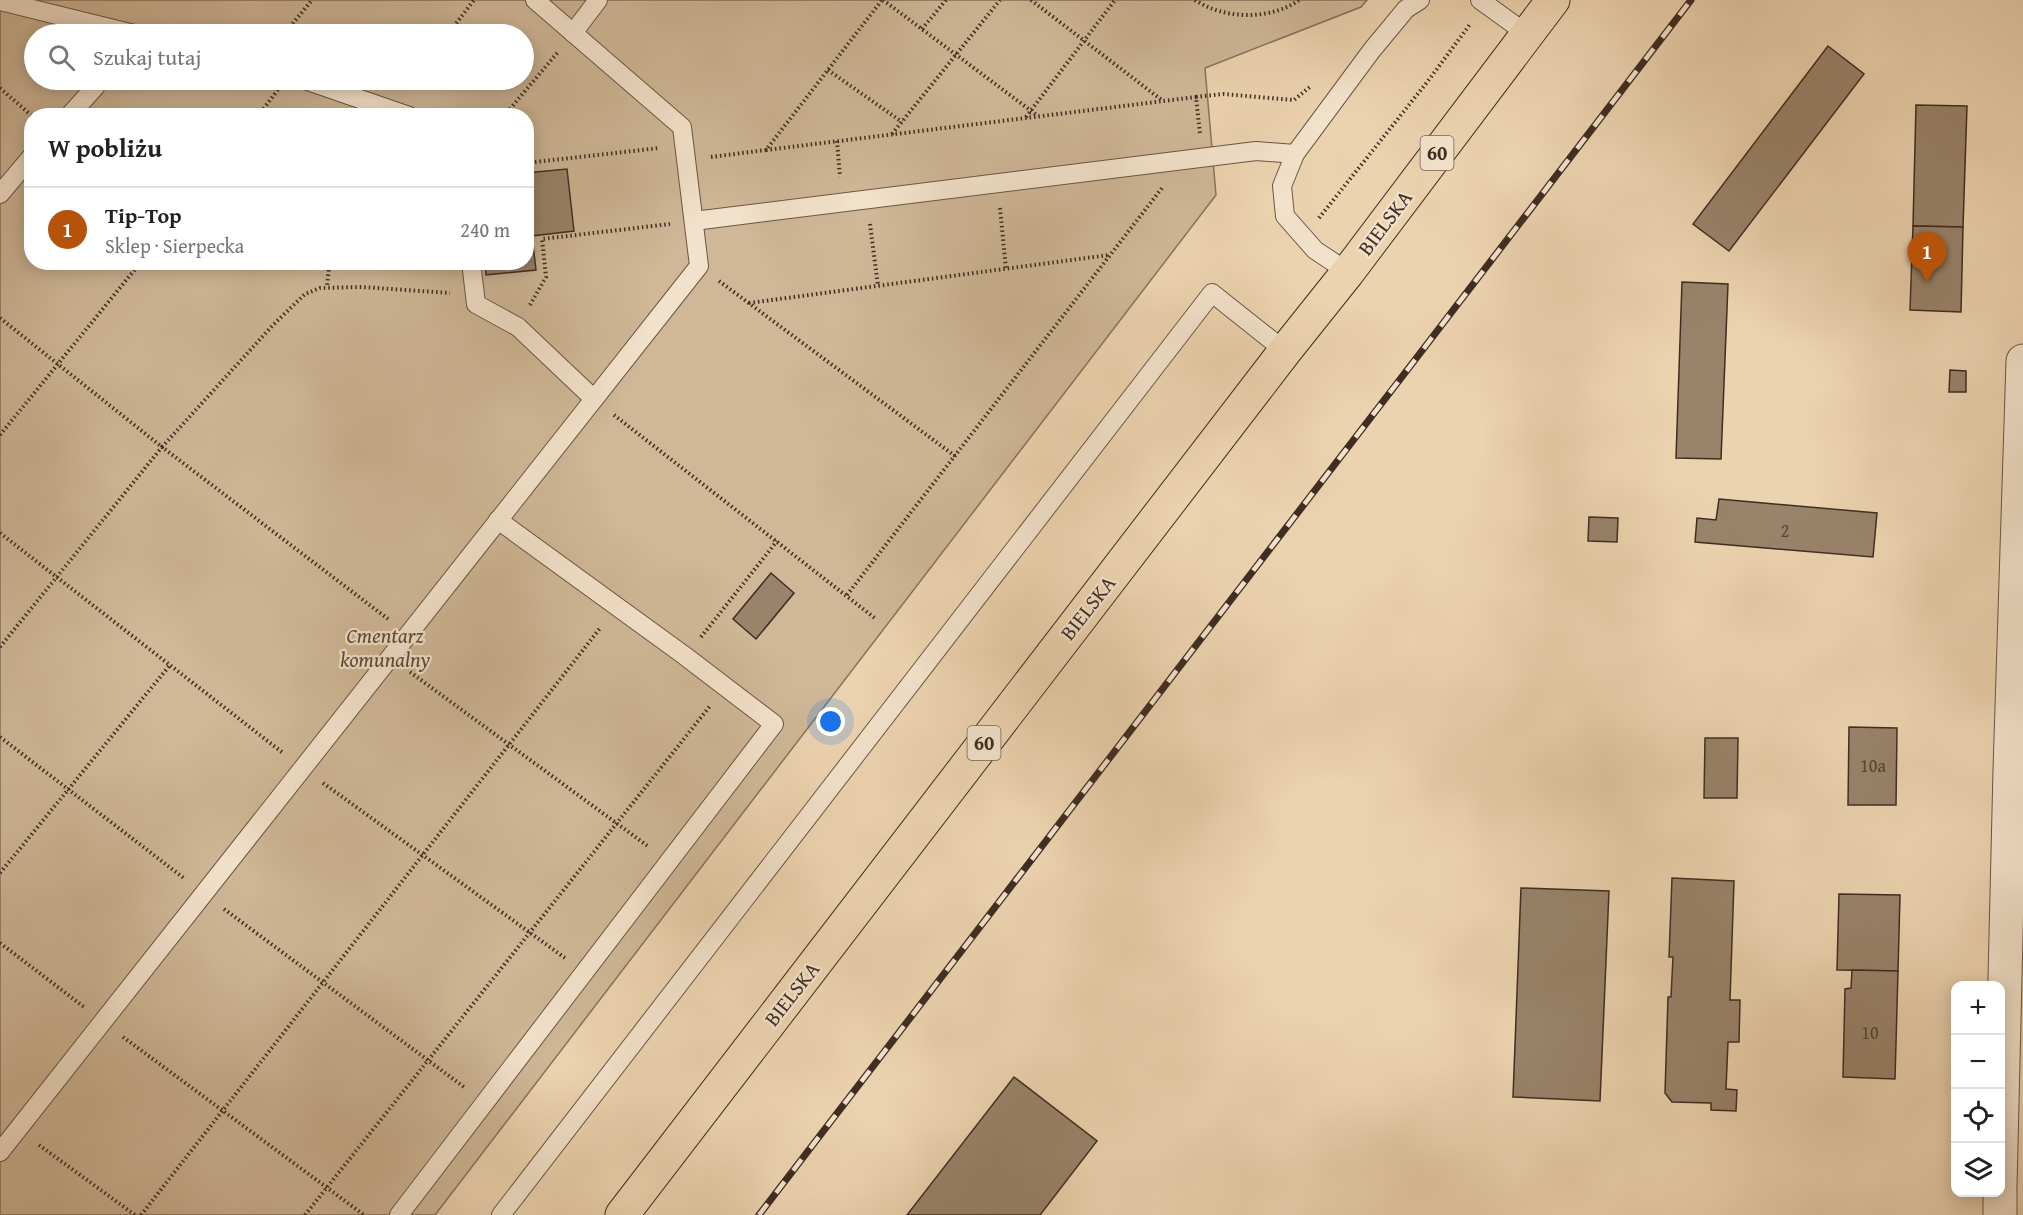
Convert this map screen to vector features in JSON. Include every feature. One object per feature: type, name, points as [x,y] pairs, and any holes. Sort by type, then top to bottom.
[{"type":"main road","name":"BIELSKA","points":[[622,1215],[1348,272],[1552,0]]},
{"type":"street","points":[[2005,1163],[2012,1124],[2023,361]]},
{"type":"street","points":[[2000,1197],[2000,1215]]},
{"type":"lane","points":[[0,1152],[699,266],[682,127],[535,0]]},
{"type":"lane","points":[[573,33],[598,0]]},
{"type":"lane","points":[[1348,272],[1315,250],[1285,216],[1282,186],[1295,154],[1372,50],[1406,9],[1420,0]]},
{"type":"lane","points":[[0,1],[83,24]]},
{"type":"lane","points":[[1483,2],[1527,34]]},
{"type":"lane","points":[[76,108],[92,90]]},
{"type":"lane","points":[[334,90],[386,108]]},
{"type":"lane","points":[[694,221],[1256,151],[1295,154]]},
{"type":"lane","points":[[0,194],[24,166]]},
{"type":"lane","points":[[472,270],[476,304],[518,327],[594,399]]},
{"type":"lane","points":[[501,1215],[1212,293],[1285,351]]},
{"type":"lane","points":[[399,1215],[774,724],[498,520]]},
{"type":"path","points":[[292,24],[312,0]]},
{"type":"path","points":[[456,24],[474,0]]},
{"type":"path","points":[[766,150],[883,0],[1039,116]]},
{"type":"path","points":[[922,29],[946,0]]},
{"type":"path","points":[[892,135],[1000,0]]},
{"type":"path","points":[[1031,0],[1163,101]]},
{"type":"path","points":[[1026,118],[1115,0]]},
{"type":"path","points":[[1195,0],[1207,9],[1229,15],[1252,15],[1275,11],[1299,0]]},
{"type":"path","points":[[1303,238],[1428,81],[1483,2]]},
{"type":"path","points":[[534,80],[573,33]]},
{"type":"path","points":[[828,70],[902,122]]},
{"type":"path","points":[[534,162],[658,148],[687,161],[1223,94],[1293,100],[1319,79]]},
{"type":"path","points":[[0,88],[24,109]]},
{"type":"path","points":[[264,108],[278,90]]},
{"type":"path","points":[[511,108],[526,90]]},
{"type":"path","points":[[1196,97],[1203,158]]},
{"type":"path","points":[[837,141],[843,202]]},
{"type":"path","points":[[847,595],[1168,180],[1169,162]]},
{"type":"path","points":[[997,183],[1006,269]]},
{"type":"path","points":[[867,199],[878,286]]},
{"type":"path","points":[[518,327],[546,276],[542,239],[694,221]]},
{"type":"path","points":[[749,303],[1110,255]]},
{"type":"path","points":[[699,266],[955,456]]},
{"type":"path","points":[[0,435],[135,270]]},
{"type":"path","points":[[327,287],[329,270]]},
{"type":"path","points":[[0,647],[162,447],[273,325],[306,294],[327,287],[362,287],[451,293],[476,304]]},
{"type":"path","points":[[0,318],[162,447],[408,634]]},
{"type":"path","points":[[594,399],[876,619]]},
{"type":"path","points":[[0,533],[303,768],[585,972]]},
{"type":"path","points":[[685,656],[777,541]]},
{"type":"path","points":[[141,1215],[617,607]]},
{"type":"path","points":[[390,657],[669,862]]},
{"type":"path","points":[[0,873],[170,665]]},
{"type":"path","points":[[305,1215],[725,687]]},
{"type":"path","points":[[0,737],[203,894],[486,1103]]},
{"type":"path","points":[[0,943],[364,1215]]},
{"type":"path","points":[[18,1129],[135,1215]]},
{"type":"green space","name":"Cmentarz komunalny","points":[[0,0],[1367,0],[1361,7],[1205,68],[1216,195],[435,1215],[0,1215]]},
{"type":"building","points":[[1828,46],[1864,74],[1729,251],[1693,224]]},
{"type":"building","points":[[1916,105],[1967,106],[1963,227],[1913,226]]},
{"type":"building","points":[[567,169],[574,231],[534,236],[534,172]]},
{"type":"building","points":[[1913,226],[1963,227],[1961,312],[1910,310]]},
{"type":"building","points":[[534,253],[536,270],[486,275],[486,270],[534,270]]},
{"type":"building","points":[[1682,282],[1728,284],[1721,459],[1676,458]]},
{"type":"building","points":[[1950,370],[1966,371],[1966,392],[1949,392]]},
{"type":"building","points":[[1719,499],[1877,513],[1873,557],[1695,542],[1697,518],[1716,520]]},
{"type":"building","points":[[1589,517],[1618,518],[1617,542],[1588,541]]},
{"type":"building","points":[[771,573],[794,593],[756,639],[733,619]]},
{"type":"building","points":[[1849,727],[1897,728],[1896,805],[1848,805]]},
{"type":"building","points":[[1705,738],[1738,738],[1737,798],[1704,798]]},
{"type":"building","points":[[1672,878],[1734,881],[1730,1000],[1740,1000],[1739,1042],[1728,1042],[1726,1089],[1737,1090],[1736,1111],[1711,1110],[1711,1103],[1672,1102],[1665,1093],[1668,997],[1671,997],[1673,957],[1669,957]]},
{"type":"building","points":[[1521,888],[1609,891],[1600,1101],[1513,1097]]},
{"type":"building","points":[[1839,894],[1900,895],[1898,971],[1837,970]]},
{"type":"building","points":[[1852,970],[1898,971],[1895,1079],[1843,1077],[1845,989],[1851,988]]},
{"type":"building","points":[[1014,1077],[1097,1141],[1040,1215],[907,1215]]},
{"type":"railway","points":[[759,1215],[1691,0]]},
{"type":"place","name":"Tip-Top","points":[[1927,282]]}]
